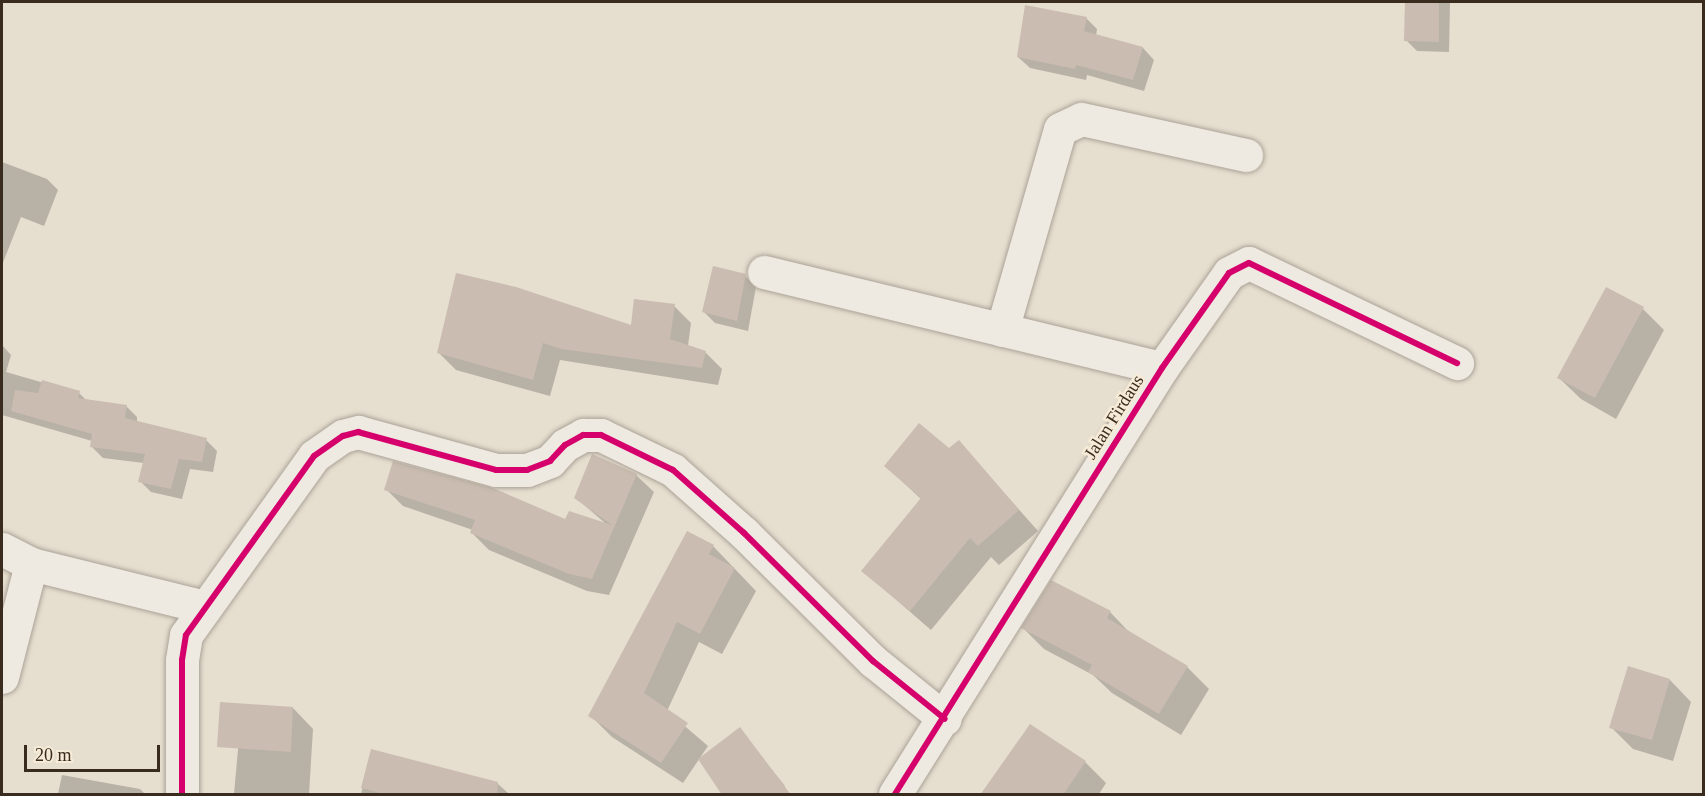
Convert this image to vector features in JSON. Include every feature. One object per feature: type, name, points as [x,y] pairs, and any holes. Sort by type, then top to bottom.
[{"type":"street","points":[[1002,330],[1060,129],[1081,119],[1246,155]]},
{"type":"street","name":"Jalan Firdaus","points":[[895,795],[945,719],[1162,368],[1229,273],[1249,263],[1457,363]]},
{"type":"street","points":[[764,272],[1162,368]]},
{"type":"street","points":[[182,795],[182,660],[186,635],[314,456],[343,436],[358,432],[496,470],[526,470],[550,461],[565,445],[584,435],[600,435],[673,470],[744,533],[873,661],[945,719]]},
{"type":"street","points":[[2,549],[31,564],[205,607]]},
{"type":"street","points":[[2,677],[31,564]]},
{"type":"building","points":[[1405,2],[1439,2],[1439,42],[1404,41]]},
{"type":"building","points":[[1025,5],[1087,17],[1084,31],[1143,47],[1133,80],[1076,65],[1075,69],[1017,57]]},
{"type":"building","points":[[713,266],[746,274],[737,321],[702,312]]},
{"type":"building","points":[[456,273],[516,287],[631,325],[634,299],[675,304],[670,339],[706,351],[702,368],[561,349],[543,343],[533,380],[437,353]]},
{"type":"building","points":[[1606,287],[1644,307],[1595,398],[1557,378]]},
{"type":"building","points":[[42,380],[80,391],[78,398],[127,405],[125,418],[207,438],[202,462],[179,459],[171,489],[138,482],[145,454],[90,447],[92,434],[11,411],[15,390],[38,393]]},
{"type":"building","points":[[919,423],[949,448],[959,440],[1019,510],[978,546],[970,538],[910,611],[861,571],[921,498],[884,466]]},
{"type":"building","points":[[592,454],[637,474],[592,579],[569,574],[470,533],[475,520],[384,490],[393,461],[493,488],[565,519],[569,511],[612,525],[574,498]]},
{"type":"building","points":[[687,531],[714,545],[709,554],[735,568],[700,634],[677,622],[644,693],[688,723],[661,763],[588,716]]},
{"type":"building","points":[[1051,580],[1111,611],[1107,618],[1188,666],[1159,714],[1088,672],[1092,665],[1021,628]]},
{"type":"building","points":[[1628,666],[1670,679],[1652,740],[1609,728]]},
{"type":"building","points":[[220,702],[293,707],[291,752],[217,747]]},
{"type":"building","points":[[1030,724],[1086,761],[1063,795],[980,795]]},
{"type":"building","points":[[740,727],[791,795],[722,795],[698,759]]},
{"type":"building","points":[[371,749],[498,782],[497,795],[387,795],[361,788]]},
{"type":"cycle path","points":[[895,794],[1162,368],[1229,273],[1249,263],[1457,363]]},
{"type":"cycle path","points":[[182,794],[182,660],[186,635],[314,456],[343,436],[358,432],[496,470],[527,470],[550,461],[565,445],[583,435],[601,435],[673,470],[744,533],[873,661],[945,719]]}]
